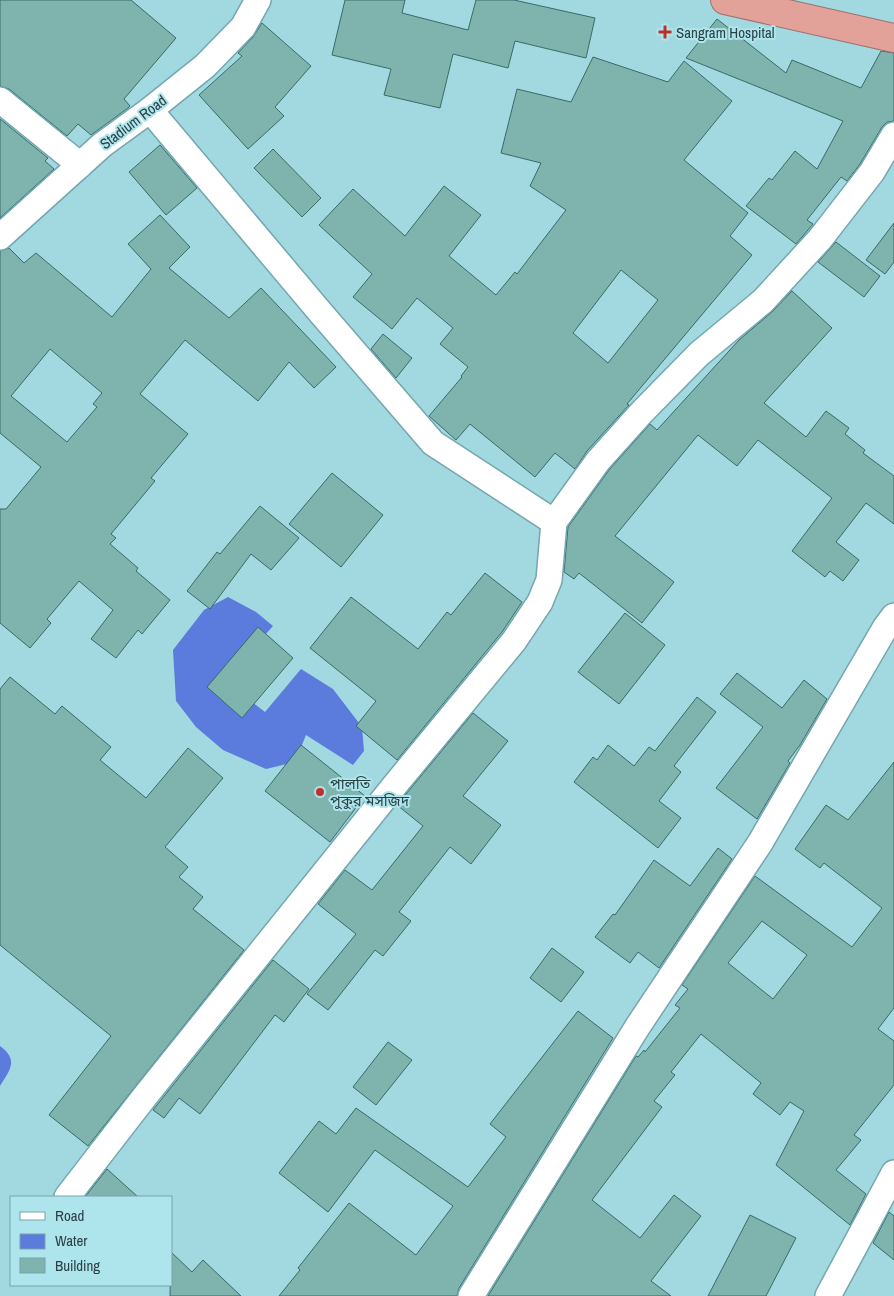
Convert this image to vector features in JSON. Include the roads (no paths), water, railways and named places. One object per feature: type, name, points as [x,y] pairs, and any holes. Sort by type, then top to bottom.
[{"type":"highway","points":[[725,0],[894,38]]},
{"type":"street","name":"Stadium Road","points":[[1,234],[102,145],[205,66],[243,28],[258,0]]},
{"type":"street","points":[[0,100],[80,165]]},
{"type":"street","points":[[150,110],[433,443],[554,522]]},
{"type":"street","points":[[68,1196],[171,1064],[514,641],[540,602],[549,580],[554,522],[598,461],[698,354],[763,301],[820,239],[872,172],[894,135]]},
{"type":"street","points":[[471,1296],[638,1026],[760,843],[885,628],[894,616]]},
{"type":"street","points":[[828,1296],[894,1173]]},
{"type":"water","points":[[228,597],[256,612],[273,626],[224,680],[265,712],[301,669],[333,689],[362,727],[364,751],[353,765],[306,735],[295,762],[266,769],[223,750],[196,727],[176,701],[173,650],[204,610]]},
{"type":"water","points":[[0,1046],[9,1056],[11,1065],[0,1086]]},
{"type":"place","name":"Sangram Hospital","points":[[665,32]]},
{"type":"place","name":"পালতি পুকুর মসজিদ","points":[[320,792]]}]
